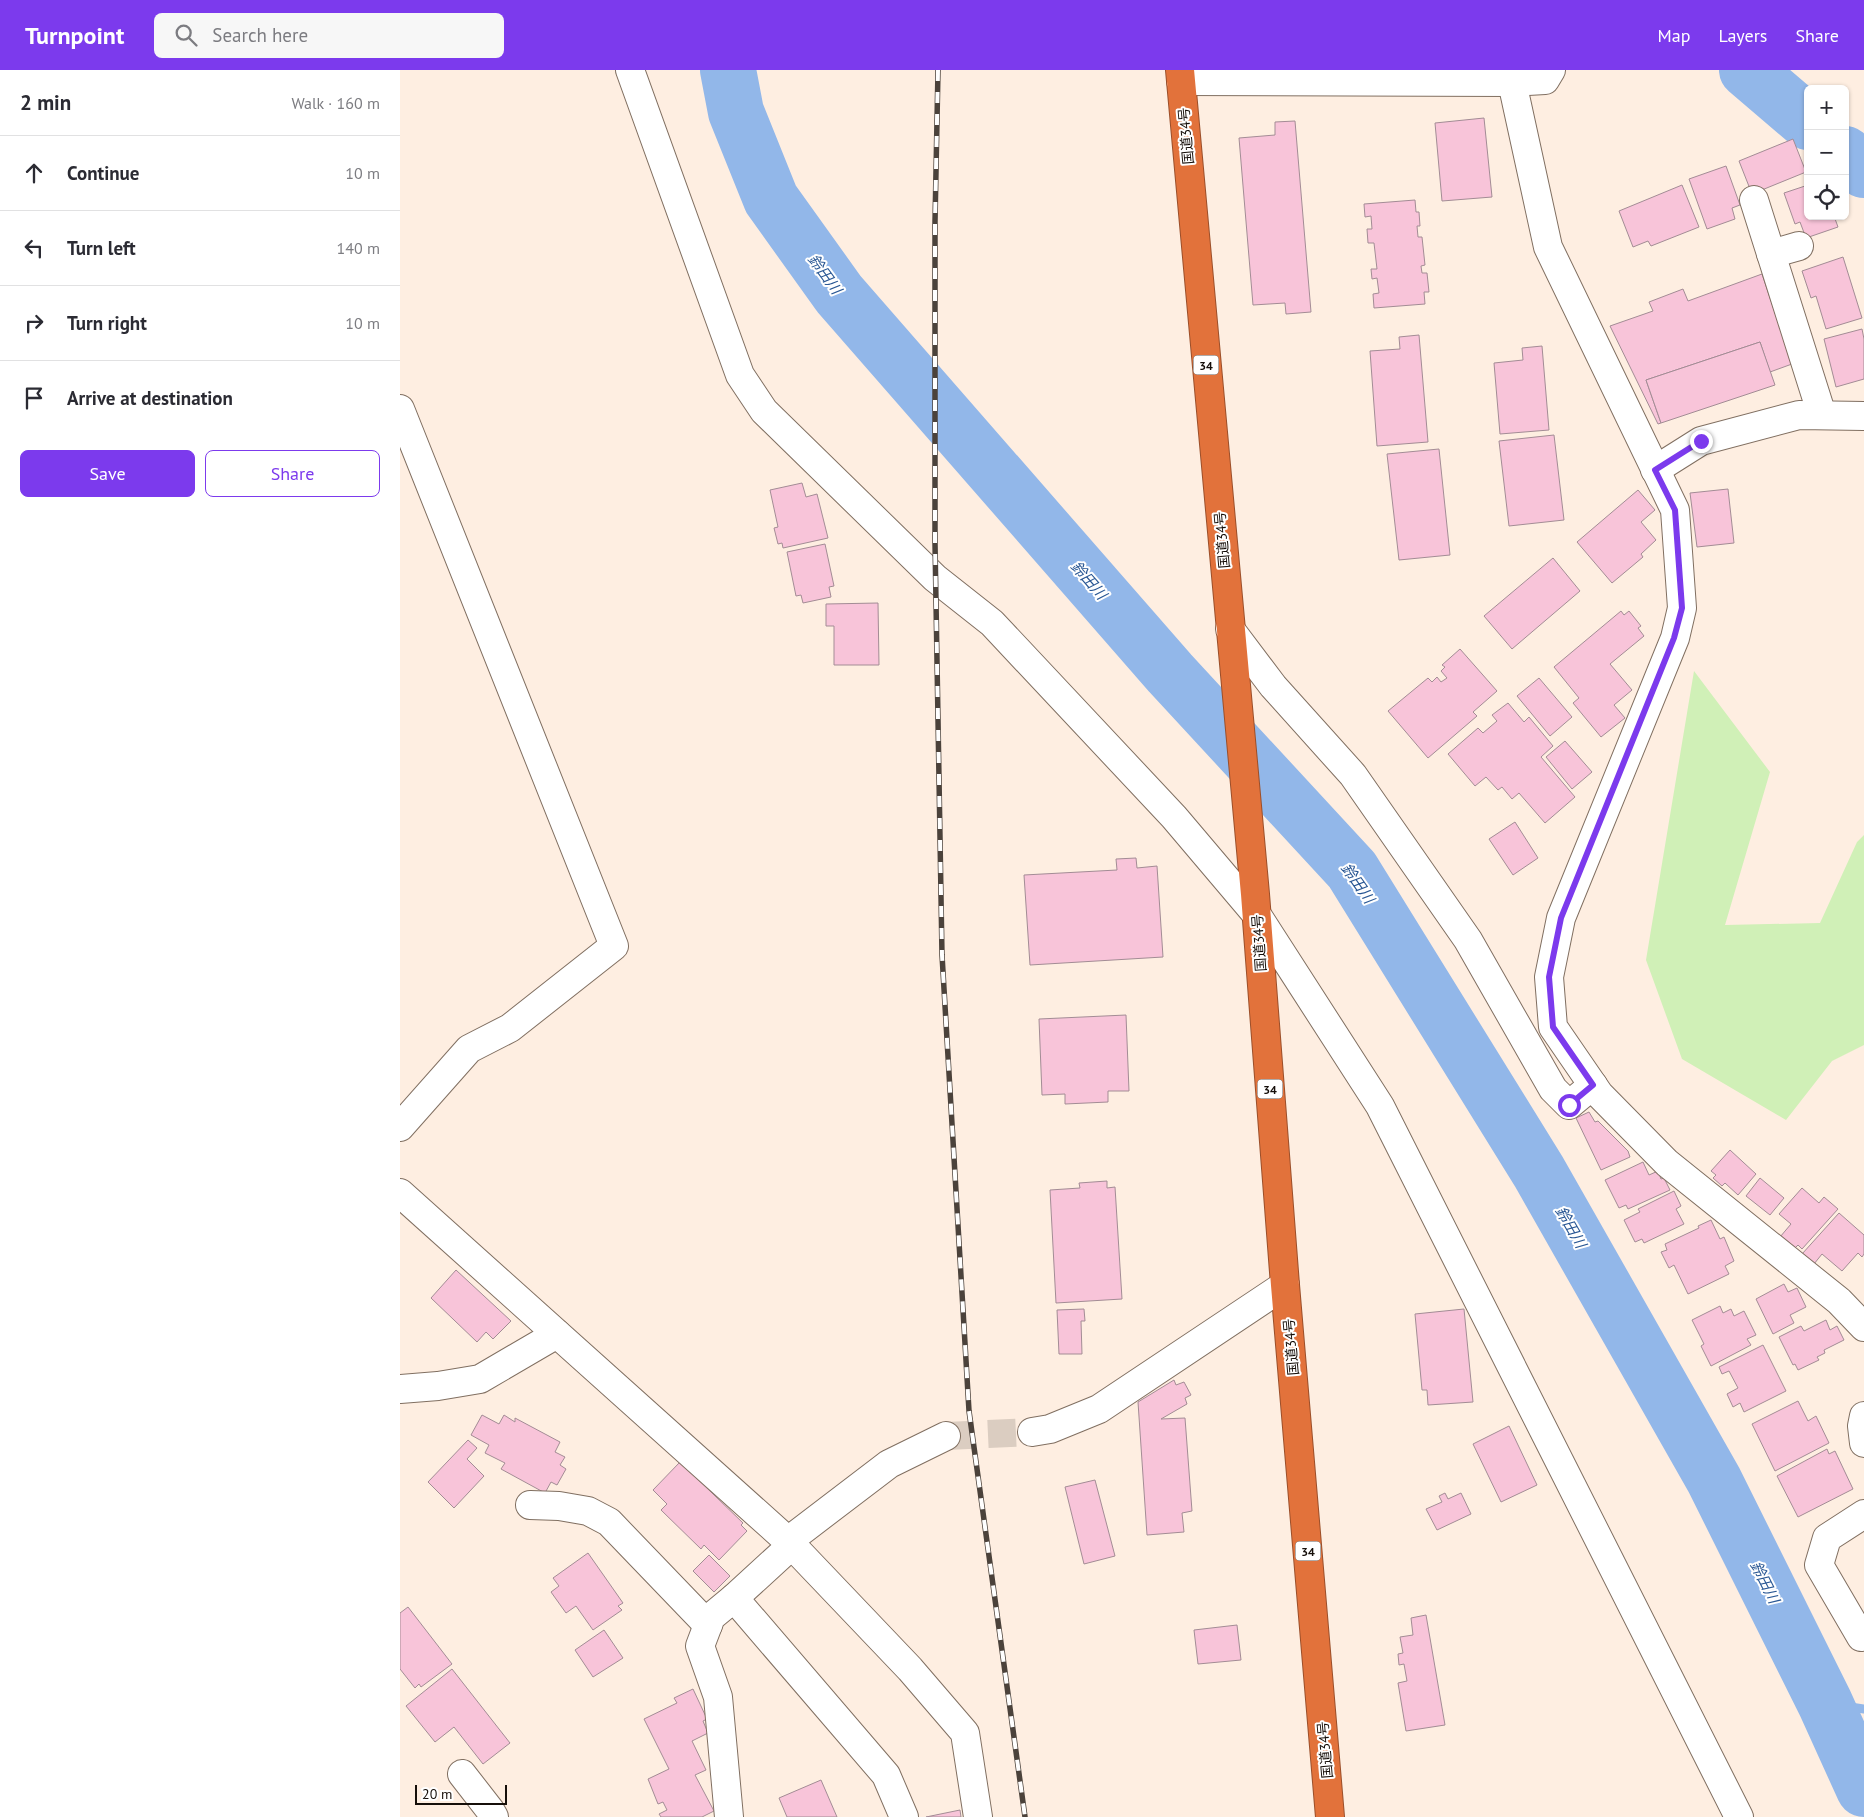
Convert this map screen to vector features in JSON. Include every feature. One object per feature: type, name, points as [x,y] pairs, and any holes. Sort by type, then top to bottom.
[{"type":"highway","name":"国道34号","points":[[1180,76],[1256,905],[1285,1285],[1330,1817]]},
{"type":"street","points":[[630,70],[740,375],[764,411],[935,578],[992,623],[1256,905],[1380,1106],[1739,1817]]},
{"type":"street","points":[[1180,76],[1387,76],[1512,82],[1545,80],[1551,70]]},
{"type":"street","points":[[1512,82],[1548,247],[1675,510],[1682,608],[1674,638],[1561,918],[1549,977],[1553,1027],[1599,1094],[1667,1163],[1839,1301],[1864,1327]]},
{"type":"street","points":[[1754,200],[1822,415]]},
{"type":"street","points":[[1771,254],[1799,246]]},
{"type":"street","points":[[400,408],[614,946],[510,1028],[469,1049],[400,1127]]},
{"type":"street","points":[[1655,470],[1701,441],[1799,414],[1864,416]]},
{"type":"street","points":[[1231,638],[1359,783],[1468,940],[1553,1089],[1569,1105],[1593,1085]]},
{"type":"street","points":[[400,1193],[790,1543],[910,1669],[965,1733],[978,1817]]},
{"type":"street","points":[[1032,1432],[1050,1429],[1098,1409],[1285,1285]]},
{"type":"street","points":[[400,1389],[438,1386],[480,1379],[557,1334]]},
{"type":"street","points":[[1864,1416],[1862,1426],[1864,1443]]},
{"type":"street","points":[[730,1817],[718,1697],[700,1646],[711,1617],[734,1598],[790,1543],[889,1464],[946,1436]]},
{"type":"street","points":[[530,1505],[559,1506],[588,1511],[609,1522],[708,1625]]},
{"type":"street","points":[[1861,1637],[1819,1565],[1827,1538],[1864,1514]]},
{"type":"street","points":[[734,1598],[886,1774],[904,1817]]},
{"type":"street","points":[[462,1774],[494,1817]]},
{"type":"green space","points":[[1694,671],[1770,772],[1725,925],[1820,923],[1857,842],[1864,835],[1864,1045],[1832,1061],[1786,1120],[1682,1059],[1646,960]]},
{"type":"building","points":[[1484,118],[1492,197],[1442,201],[1435,123]]},
{"type":"building","points":[[1295,121],[1311,312],[1286,314],[1285,303],[1253,305],[1239,138],[1275,135],[1275,122]]},
{"type":"building","points":[[1793,139],[1804,167],[1804,173],[1752,194],[1739,161]]},
{"type":"building","points":[[1726,166],[1740,205],[1732,208],[1735,219],[1707,229],[1689,179]]},
{"type":"building","points":[[1682,185],[1699,227],[1651,246],[1648,241],[1633,247],[1619,211]]},
{"type":"building","points":[[1804,186],[1804,220],[1835,220],[1838,227],[1806,238],[1800,222],[1795,224],[1784,193]]},
{"type":"building","points":[[1415,200],[1416,212],[1419,212],[1420,226],[1417,226],[1418,237],[1422,237],[1425,265],[1421,266],[1422,273],[1427,273],[1429,292],[1424,292],[1425,304],[1374,308],[1373,294],[1379,293],[1377,278],[1372,279],[1371,269],[1377,269],[1374,243],[1368,243],[1367,229],[1372,229],[1371,216],[1365,217],[1364,204]]},
{"type":"building","points":[[1843,257],[1862,318],[1826,329],[1816,296],[1811,298],[1802,271]]},
{"type":"building","points":[[1762,274],[1792,364],[1770,372],[1760,342],[1646,380],[1661,423],[1658,424],[1610,326],[1653,311],[1649,302],[1683,289],[1688,301]]},
{"type":"building","points":[[1862,329],[1864,339],[1864,379],[1836,387],[1824,339]]},
{"type":"building","points":[[1419,335],[1428,442],[1377,446],[1370,351],[1400,349],[1399,337]]},
{"type":"building","points":[[1760,342],[1775,385],[1661,423],[1646,380]]},
{"type":"building","points":[[1542,346],[1549,430],[1500,434],[1494,363],[1523,360],[1522,348]]},
{"type":"building","points":[[1554,435],[1564,520],[1509,526],[1499,441]]},
{"type":"building","points":[[1439,449],[1450,555],[1399,560],[1387,454]]},
{"type":"building","points":[[802,483],[806,497],[817,494],[828,538],[783,548],[782,543],[778,544],[774,528],[778,527],[770,490]]},
{"type":"building","points":[[1728,489],[1734,543],[1697,547],[1690,493]]},
{"type":"building","points":[[1638,490],[1655,510],[1641,522],[1656,540],[1641,554],[1643,557],[1612,583],[1577,542]]},
{"type":"building","points":[[825,544],[834,586],[829,587],[831,597],[803,603],[801,595],[796,596],[787,552]]},
{"type":"building","points":[[1553,558],[1580,591],[1512,649],[1484,616]]},
{"type":"building","points":[[878,603],[879,665],[834,665],[834,626],[826,626],[826,604]]},
{"type":"building","points":[[1621,611],[1624,615],[1629,611],[1641,626],[1638,628],[1644,636],[1610,664],[1632,690],[1614,705],[1625,718],[1601,737],[1573,703],[1579,698],[1554,667]]},
{"type":"building","points":[[1460,649],[1497,691],[1473,712],[1477,716],[1428,758],[1388,711],[1428,678],[1432,682],[1437,677],[1441,682],[1447,678],[1441,671],[1445,667],[1442,665]]},
{"type":"building","points":[[1539,678],[1572,717],[1550,736],[1517,696]]},
{"type":"building","points":[[1508,703],[1524,722],[1529,717],[1553,746],[1541,757],[1575,797],[1545,823],[1519,793],[1512,799],[1502,787],[1498,790],[1486,777],[1475,786],[1448,754],[1478,728],[1483,733],[1497,721],[1492,715]]},
{"type":"building","points":[[1565,741],[1592,772],[1572,789],[1546,757]]},
{"type":"building","points":[[1515,822],[1538,858],[1513,875],[1489,839]]},
{"type":"building","points":[[1136,858],[1137,868],[1157,866],[1163,957],[1030,965],[1024,875],[1117,870],[1116,859]]},
{"type":"building","points":[[1126,1015],[1129,1091],[1108,1091],[1108,1102],[1065,1104],[1065,1094],[1042,1095],[1039,1019]]},
{"type":"building","points":[[1589,1112],[1595,1122],[1598,1121],[1628,1151],[1630,1157],[1601,1170],[1576,1118]]},
{"type":"building","points":[[1730,1150],[1756,1174],[1738,1195],[1725,1183],[1722,1186],[1713,1178],[1716,1175],[1711,1171]]},
{"type":"building","points":[[1643,1162],[1649,1175],[1658,1171],[1661,1179],[1664,1178],[1670,1190],[1628,1209],[1626,1205],[1619,1208],[1605,1180]]},
{"type":"building","points":[[1760,1178],[1784,1198],[1770,1215],[1746,1196]]},
{"type":"building","points":[[1107,1181],[1107,1188],[1115,1187],[1122,1299],[1056,1303],[1050,1190],[1080,1188],[1079,1183]]},
{"type":"building","points":[[1802,1188],[1819,1203],[1824,1197],[1838,1209],[1802,1249],[1798,1245],[1794,1249],[1780,1237],[1791,1224],[1779,1214]]},
{"type":"building","points":[[1674,1191],[1681,1206],[1676,1209],[1684,1224],[1644,1243],[1642,1239],[1635,1242],[1624,1220],[1640,1212],[1638,1209]]},
{"type":"building","points":[[1839,1213],[1864,1235],[1864,1254],[1862,1257],[1858,1253],[1842,1271],[1822,1254],[1814,1264],[1802,1254]]},
{"type":"building","points":[[1711,1220],[1720,1239],[1724,1237],[1734,1261],[1725,1266],[1729,1274],[1688,1294],[1674,1265],[1669,1268],[1661,1252],[1667,1250],[1665,1244],[1699,1228],[1698,1226]]},
{"type":"building","points":[[456,1270],[511,1321],[493,1339],[486,1332],[477,1342],[431,1298]]},
{"type":"building","points":[[1784,1284],[1788,1292],[1797,1288],[1806,1307],[1790,1315],[1794,1323],[1773,1334],[1756,1299]]},
{"type":"building","points":[[1720,1306],[1723,1313],[1731,1309],[1734,1316],[1744,1311],[1756,1335],[1747,1339],[1751,1345],[1711,1366],[1701,1346],[1704,1344],[1692,1320]]},
{"type":"building","points":[[1084,1309],[1085,1321],[1081,1321],[1082,1354],[1059,1354],[1057,1310]]},
{"type":"building","points":[[1464,1309],[1473,1402],[1428,1405],[1427,1390],[1422,1390],[1415,1314]]},
{"type":"building","points":[[1826,1320],[1830,1330],[1837,1326],[1844,1340],[1824,1350],[1825,1353],[1817,1357],[1819,1360],[1798,1370],[1795,1364],[1793,1365],[1779,1337],[1801,1326],[1804,1331]]},
{"type":"building","points":[[1763,1345],[1786,1391],[1744,1412],[1740,1403],[1733,1407],[1727,1394],[1738,1388],[1729,1371],[1722,1374],[1719,1367]]},
{"type":"building","points":[[1174,1380],[1176,1385],[1184,1382],[1191,1395],[1185,1398],[1187,1404],[1161,1419],[1185,1418],[1192,1511],[1182,1513],[1184,1532],[1147,1535],[1138,1402]]},
{"type":"building","points":[[1798,1401],[1808,1421],[1816,1416],[1829,1443],[1775,1471],[1752,1424]]},
{"type":"building","points":[[482,1415],[499,1424],[504,1415],[515,1422],[515,1418],[560,1442],[555,1452],[565,1457],[560,1465],[566,1469],[557,1485],[551,1482],[545,1493],[501,1469],[505,1463],[485,1453],[489,1445],[471,1435]]},
{"type":"building","points":[[1509,1426],[1537,1485],[1501,1502],[1473,1444]]},
{"type":"building","points":[[468,1440],[477,1448],[467,1459],[484,1476],[454,1508],[428,1482]]},
{"type":"building","points":[[1827,1449],[1829,1454],[1835,1451],[1853,1489],[1798,1517],[1777,1476]]},
{"type":"building","points":[[680,1462],[743,1523],[741,1525],[747,1531],[719,1560],[704,1545],[701,1549],[661,1510],[667,1504],[653,1490]]},
{"type":"building","points":[[1095,1480],[1115,1556],[1084,1564],[1065,1487]]},
{"type":"building","points":[[1445,1493],[1448,1499],[1461,1493],[1471,1514],[1437,1530],[1426,1509],[1442,1502],[1439,1496]]},
{"type":"building","points":[[588,1553],[623,1603],[618,1606],[622,1610],[593,1630],[576,1606],[566,1613],[551,1592],[559,1586],[553,1578]]},
{"type":"building","points":[[709,1555],[730,1576],[714,1592],[693,1571]]},
{"type":"building","points":[[408,1607],[452,1664],[421,1687],[419,1684],[415,1688],[400,1669],[400,1613]]},
{"type":"building","points":[[1426,1615],[1445,1725],[1406,1731],[1398,1683],[1407,1681],[1404,1664],[1399,1665],[1398,1654],[1403,1653],[1400,1637],[1413,1635],[1411,1618]]},
{"type":"building","points":[[1237,1625],[1241,1660],[1198,1664],[1194,1630]]},
{"type":"building","points":[[604,1630],[623,1658],[593,1677],[575,1650]]},
{"type":"building","points":[[452,1669],[510,1743],[483,1764],[454,1727],[435,1742],[406,1706]]},
{"type":"building","points":[[693,1689],[707,1719],[703,1721],[708,1733],[692,1741],[706,1770],[695,1775],[714,1811],[702,1817],[661,1817],[659,1814],[667,1810],[663,1802],[658,1804],[648,1779],[669,1769],[644,1719],[677,1703],[674,1698]]},
{"type":"building","points":[[821,1780],[837,1817],[787,1817],[779,1798]]},
{"type":"building","points":[[960,1810],[961,1817],[926,1817]]},
{"type":"waterway","name":"鈴田川","points":[[728,70],[736,112],[771,199],[839,294],[1170,673],[1352,870],[1539,1172],[1714,1480],[1825,1703],[1864,1789]]},
{"type":"waterway","points":[[1747,70],[1804,119]]},
{"type":"waterway","points":[[1849,157],[1864,170]]},
{"type":"waterway","points":[[1825,1703],[1864,1709]]},
{"type":"tunnel","points":[[946,1436],[1032,1432]]},
{"type":"railway","points":[[938,70],[935,222],[935,543],[942,955],[969,1411],[1025,1817]]},
{"type":"route","points":[[1569,1105],[1593,1085],[1553,1027],[1549,977],[1561,918],[1674,638],[1682,608],[1675,510],[1655,470],[1701,441]]}]
